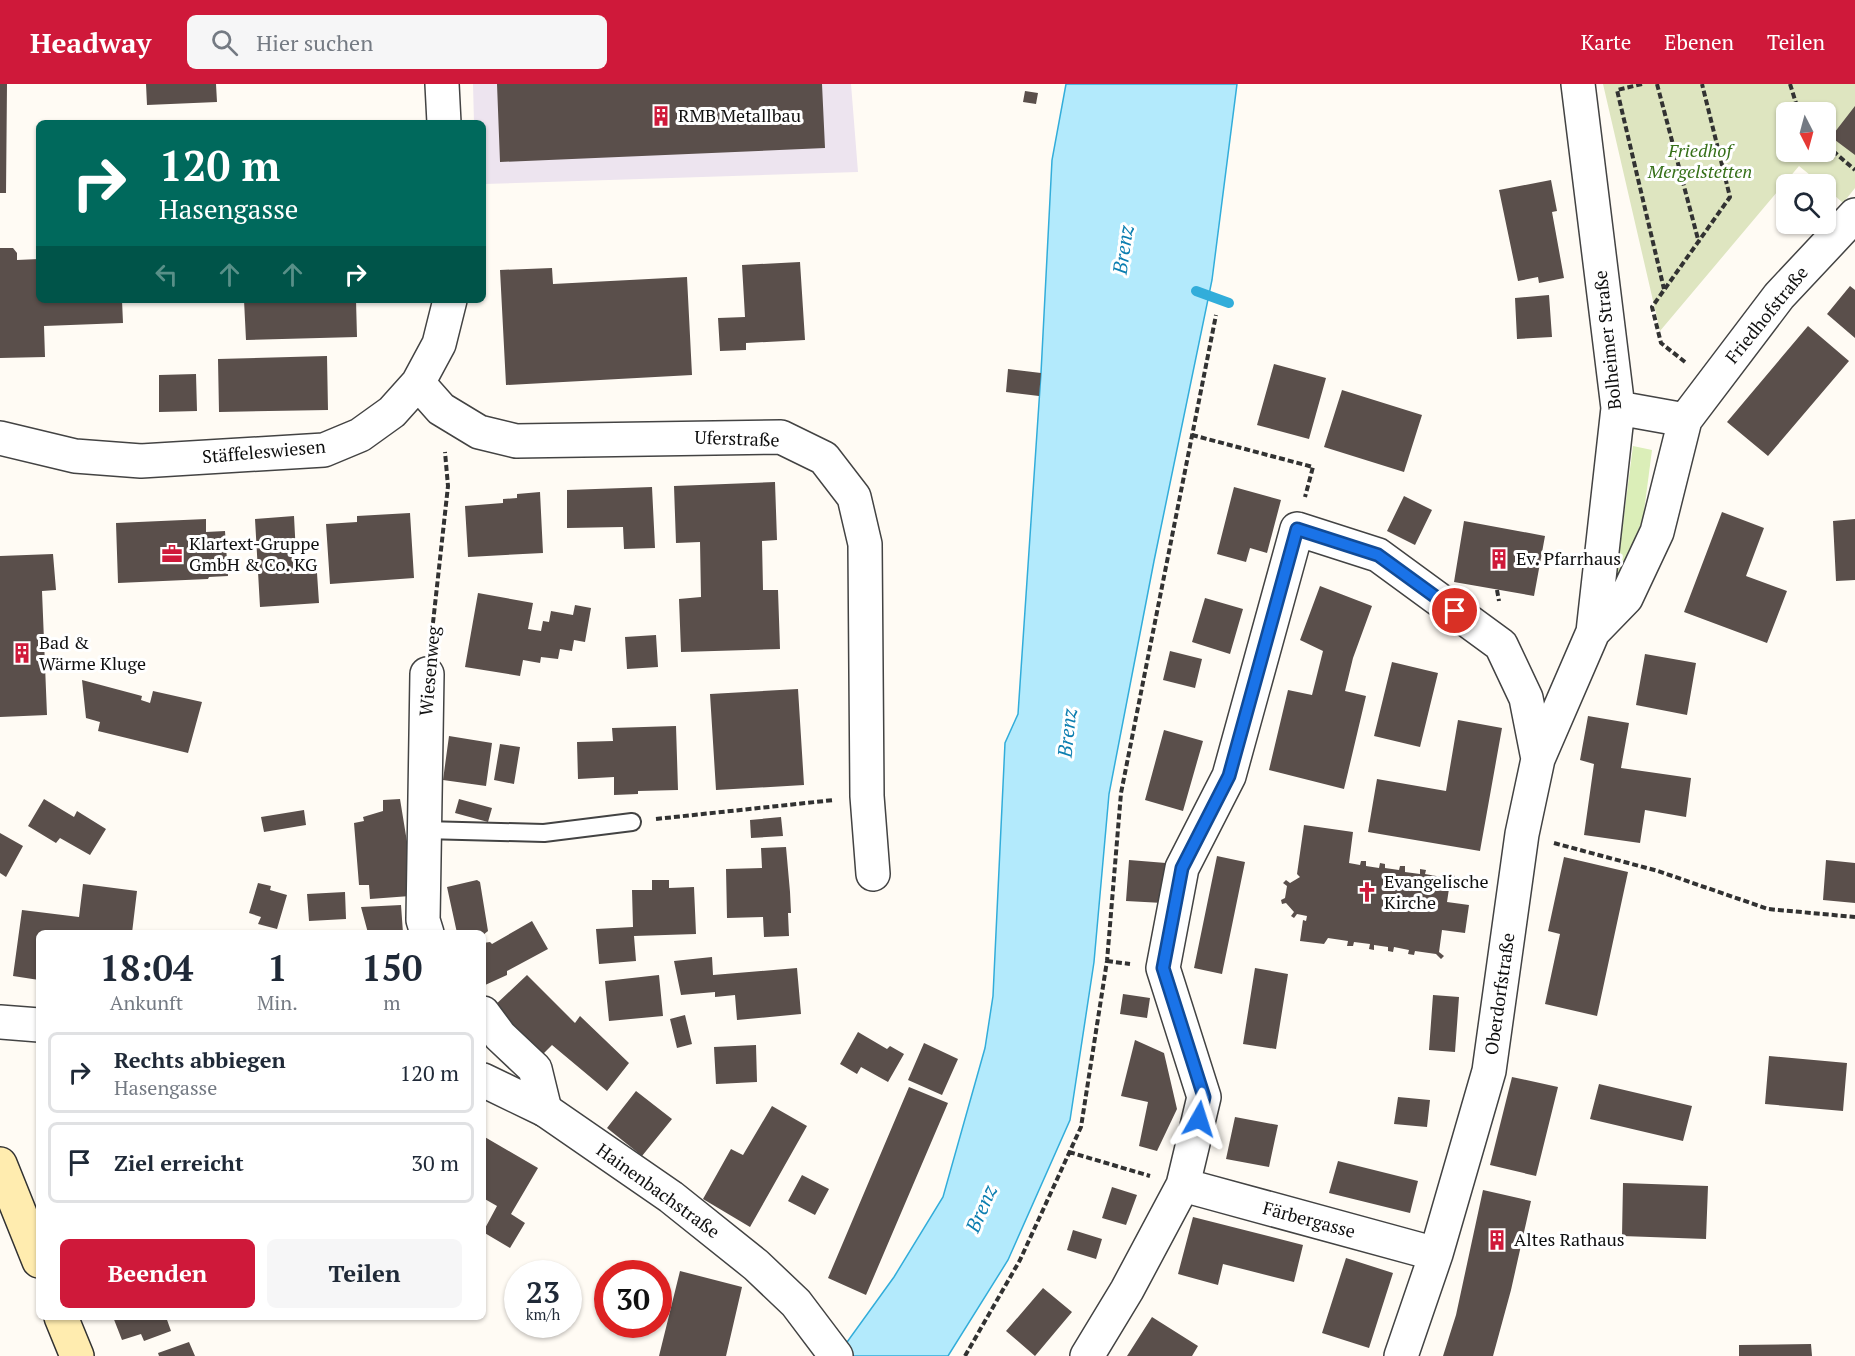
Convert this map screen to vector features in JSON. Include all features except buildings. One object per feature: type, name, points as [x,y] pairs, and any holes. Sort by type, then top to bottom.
[{"type":"main road","points":[[0,1164],[36,1254]]},
{"type":"main road","points":[[62,1320],[77,1356]]},
{"type":"street","points":[[442,84],[444,120]]},
{"type":"street","name":"Bolheimer Straße","points":[[1578,84],[1618,408],[1593,632]]},
{"type":"street","name":"Friedhofstraße","points":[[1593,632],[1626,598],[1657,532],[1685,420],[1779,296],[1855,215]]},
{"type":"street","name":"Stäffeleswiesen","points":[[0,438],[75,456],[141,461],[324,450],[368,429],[392,412],[418,382],[439,344],[449,303]]},
{"type":"street","name":"Uferstraße","points":[[418,382],[441,409],[479,432],[516,441],[781,437],[824,458],[854,497],[864,543],[867,796],[873,874]]},
{"type":"street","points":[[1618,408],[1685,420]]},
{"type":"street","points":[[1087,1356],[1127,1290],[1183,1185],[1204,1097],[1163,968],[1182,868],[1229,776],[1297,529],[1378,555],[1501,645],[1526,698],[1538,759]]},
{"type":"street","name":"Oberdorfstraße","points":[[1401,1356],[1436,1254],[1489,1071],[1522,834],[1538,759],[1593,632]]},
{"type":"street","name":"Wiesenweg","points":[[426,930],[423,920],[427,674]]},
{"type":"street","points":[[486,1017],[500,1036],[535,1069],[545,1110]]},
{"type":"street","points":[[0,1022],[36,1025]]},
{"type":"street","name":"Hainenbachstraße","points":[[486,1081],[545,1110],[671,1197],[756,1265],[796,1303],[836,1356]]},
{"type":"street","name":"Färbergasse","points":[[1183,1185],[1436,1254]]},
{"type":"lane","points":[[424,830],[544,833],[632,822]]},
{"type":"path","points":[[1642,84],[1617,90],[1664,290]]},
{"type":"path","points":[[1657,84],[1699,243]]},
{"type":"path","points":[[1702,84],[1730,197],[1652,307],[1661,343],[1713,383]]},
{"type":"path","points":[[1790,84],[1796,102]]},
{"type":"path","points":[[1836,154],[1855,170]]},
{"type":"path","points":[[965,1356],[1020,1260],[1081,1126],[1107,961],[1121,793],[1216,315]]},
{"type":"path","name":"Wiesenweg","points":[[427,674],[448,486],[441,409]]},
{"type":"path","points":[[1192,435],[1313,467],[1297,529]]},
{"type":"path","points":[[632,822],[867,796]]},
{"type":"path","points":[[1566,846],[1659,871],[1768,909],[1855,917]]},
{"type":"path","points":[[1069,1152],[1183,1185]]},
{"type":"shaded area","name":"RMB Metallbau","points":[[473,84],[851,84],[858,172],[486,184],[486,120],[474,120]]},
{"type":"green space","name":"Friedhof Mergelstetten","points":[[1603,84],[1855,84],[1855,188],[1843,203],[1836,197],[1836,174],[1809,174],[1799,166],[1792,174],[1776,174],[1776,193],[1660,331]]},
{"type":"green space","points":[[1633,446],[1652,450],[1643,519],[1615,585]]},
{"type":"water","name":"Brenz","points":[[1066,84],[1237,84],[1212,280],[1109,794],[1094,962],[1070,1120],[1008,1260],[948,1356],[837,1356],[894,1277],[943,1197],[985,1048],[993,996],[1005,743],[1018,714],[1041,373],[1052,160]]},
{"type":"waterway","points":[[1196,291],[1229,303]]},
{"type":"place","name":"RMB Metallbau","points":[[661,116]]},
{"type":"place","name":"Klartext-Gruppe GmbH & Co. KG","points":[[172,554]]},
{"type":"place","name":"Ev. Pfarrhaus","points":[[1499,559]]},
{"type":"place","name":"Bad & Wärme Kluge","points":[[22,653]]},
{"type":"place","name":"Evangelische Kirche","points":[[1367,892]]},
{"type":"place","name":"Altes Rathaus","points":[[1497,1240]]},
{"type":"route","points":[[1199,1119],[1204,1097],[1163,968],[1182,868],[1229,776],[1297,529],[1378,555],[1455,611]]}]
